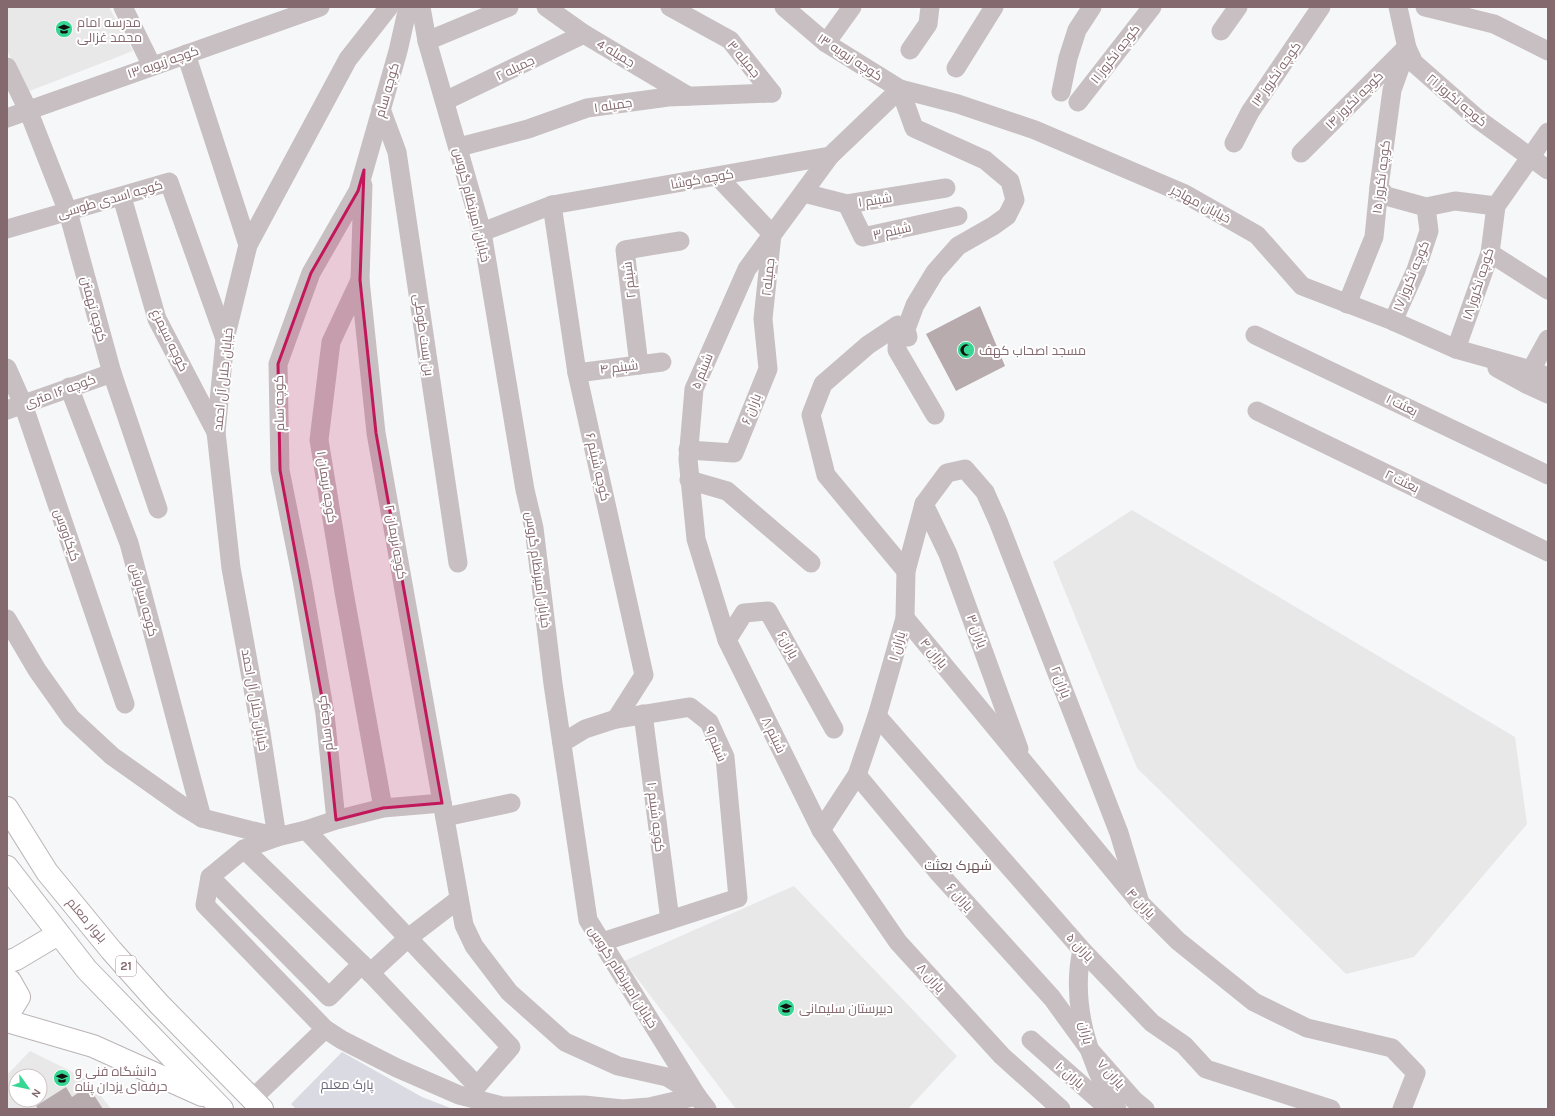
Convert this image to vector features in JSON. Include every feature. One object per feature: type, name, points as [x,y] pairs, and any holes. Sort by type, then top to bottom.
[{"type":"main road","name":"بلوار معلم","points":[[7,808],[47,872],[111,950],[159,1004],[257,1104]]},
{"type":"main road","name":"21","points":[[7,867],[87,970],[217,1105]]},
{"type":"main road","points":[[7,962],[16,959],[58,934]]},
{"type":"main road","points":[[7,980],[10,982],[19,997],[11,1010],[7,1011]]},
{"type":"main road","points":[[7,1021],[93,1046],[217,1105]]},
{"type":"street","points":[[123,7],[152,66]]},
{"type":"street","name":"کوچه زیویه ۱۳","points":[[7,118],[320,7]]},
{"type":"street","name":"خیابان جلال آل احمد","points":[[277,837],[260,727],[231,568],[216,432],[225,339],[248,245],[348,59],[389,7]]},
{"type":"street","name":"کوچه سام","points":[[336,820],[325,714],[302,580],[280,470],[278,364],[311,273],[358,191],[398,50],[408,7]]},
{"type":"street","name":"خیابان امیرنظام گروس","points":[[421,7],[427,41],[482,232],[525,490],[534,528],[562,743],[588,920],[702,1102]]},
{"type":"street","points":[[427,41],[509,7]]},
{"type":"street","name":"جمیله 4","points":[[546,7],[584,34],[688,96]]},
{"type":"street","name":"جمیله ۳","points":[[670,7],[730,40],[772,93]]},
{"type":"street","name":"کوچه زیویه ۱۳","points":[[784,7],[826,43],[900,89]]},
{"type":"street","points":[[826,43],[852,7]]},
{"type":"street","points":[[910,50],[928,24],[930,7]]},
{"type":"street","points":[[956,68],[994,7]]},
{"type":"street","points":[[1061,92],[1068,58],[1077,30],[1092,7]]},
{"type":"street","name":"کوچه نکروز ۱۱","points":[[1078,102],[1152,7]]},
{"type":"street","points":[[1221,31],[1238,7]]},
{"type":"street","name":"کوچه نکروز ۱۳","points":[[1234,143],[1258,99],[1321,7]]},
{"type":"street","name":"کوچه نکروز ۲۱","points":[[1398,7],[1407,48],[1414,63],[1479,120],[1548,170]]},
{"type":"street","points":[[1425,7],[1494,24],[1548,51]]},
{"type":"street","name":"جمیله ۲","points":[[445,101],[584,34]]},
{"type":"street","name":"کوچه نکروز ۱۴","points":[[1301,153],[1407,48]]},
{"type":"street","name":"کوچه نکروز ۱۵","points":[[1347,304],[1374,237],[1392,90],[1407,48]]},
{"type":"street","points":[[186,54],[248,245]]},
{"type":"street","name":"کوچه تهمتن","points":[[7,67],[28,110],[68,212],[112,373],[158,509]]},
{"type":"street","points":[[830,156],[900,89],[914,128],[985,160],[1010,181],[1015,200],[1007,216],[993,226],[958,246],[936,272],[915,305],[906,329],[908,337]]},
{"type":"street","name":"خیابان مهاجر","points":[[900,89],[958,104],[1035,130],[1185,194],[1257,235],[1302,286],[1393,321],[1456,349],[1479,357],[1540,373]]},
{"type":"street","name":"جمیله ۱","points":[[458,147],[528,129],[587,108],[688,96],[772,93]]},
{"type":"street","name":"بن بست طوطی","points":[[381,108],[397,152],[458,563]]},
{"type":"street","name":"کوچه نکروز ۱۸","points":[[1456,349],[1490,253],[1496,206],[1548,132]]},
{"type":"street","name":"کوچه کوشا","points":[[482,232],[552,205],[718,177],[830,156]]},
{"type":"street","name":"شبنم ۵","points":[[727,640],[696,539],[689,480],[688,450],[694,389],[747,269],[830,156]]},
{"type":"street","name":"کوچه نریمان ۱","points":[[364,170],[360,280],[331,342],[319,440],[344,592],[383,808]]},
{"type":"street","points":[[718,177],[772,234]]},
{"type":"street","name":"کوچه اسدی طوسی","points":[[7,229],[122,197],[169,182],[225,339]]},
{"type":"street","points":[[1379,187],[1386,196],[1426,207],[1455,201],[1496,206]]},
{"type":"street","name":"شبنم ۱","points":[[804,193],[848,204],[946,188]]},
{"type":"street","name":"کوچه سیمرغ","points":[[122,197],[157,319],[216,432]]},
{"type":"street","name":"شبنم ۳","points":[[848,204],[863,238],[958,216]]},
{"type":"street","name":"کوچه شبنم ۶","points":[[552,205],[576,373],[644,675],[616,719]]},
{"type":"street","name":"کوچه نکروز ۱۷","points":[[1393,321],[1416,270],[1429,231],[1426,207]]},
{"type":"street","name":"جمیله۲","points":[[763,319],[772,234]]},
{"type":"street","name":"شبنم ۲","points":[[639,365],[625,250],[680,241]]},
{"type":"street","points":[[1490,253],[1548,290]]},
{"type":"street","name":"کوچه نریمان ۲","points":[[360,280],[376,433],[464,925],[474,946],[509,992],[565,1042],[618,1066],[667,1077],[702,1102]]},
{"type":"street","name":"باران ۶","points":[[688,450],[734,453],[768,369],[763,319]]},
{"type":"street","points":[[906,571],[826,474],[811,415],[823,384],[868,345],[898,326],[897,350],[935,415]]},
{"type":"street","name":"بعثت ۱","points":[[1255,335],[1548,474]]},
{"type":"street","points":[[1540,373],[1548,339]]},
{"type":"street","name":"خیابان مهاجر","points":[[1479,357],[1526,384],[1548,394]]},
{"type":"street","name":"شبنم ۴","points":[[576,373],[662,362]]},
{"type":"street","name":"کیکاووس","points":[[7,368],[15,407],[124,704]]},
{"type":"street","name":"کوچه ۱۶ متری","points":[[15,407],[112,373]]},
{"type":"street","name":"کوچه سیاوش","points":[[69,387],[129,543],[202,818]]},
{"type":"street","name":"بعثت ۲","points":[[1257,411],[1548,552]]},
{"type":"street","name":"یاران ۱","points":[[820,830],[857,775],[877,716],[905,618],[906,571],[924,504],[947,473],[965,469]]},
{"type":"street","name":"یاران ۲","points":[[965,469],[985,492],[998,521],[1119,833],[1140,903]]},
{"type":"street","points":[[689,480],[727,491],[811,563]]},
{"type":"street","name":"یاران ۳","points":[[924,504],[948,554],[1024,762]]},
{"type":"street","name":"یاران۶","points":[[727,640],[744,613],[768,611],[834,729]]},
{"type":"street","name":"یاران ۴","points":[[905,618],[1140,903],[1178,941],[1254,1002],[1307,1028],[1392,1048],[1416,1073],[1402,1109]]},
{"type":"street","points":[[7,619],[37,670],[71,718],[112,756],[202,818],[277,837]]},
{"type":"street","name":"شبنم ۸","points":[[727,640],[820,830]]},
{"type":"street","name":"شبنم ۹","points":[[562,743],[585,729],[616,719],[690,707],[709,722],[725,757],[738,898],[670,920]]},
{"type":"street","name":"کوچه شبنم ۱۰","points":[[643,714],[670,920]]},
{"type":"street","name":"یاران ۵","points":[[877,716],[1082,950],[1152,1023],[1184,1046],[1206,1068],[1331,1109]]},
{"type":"street","name":"یاران ۶","points":[[857,775],[937,871],[1052,998]]},
{"type":"street","points":[[511,803],[444,810],[383,808],[277,837],[244,849],[210,877],[205,905],[325,1029],[342,1040],[398,1068],[459,1095],[502,1106],[576,1105],[623,1109],[702,1102]]},
{"type":"street","points":[[244,849],[366,969],[477,1086],[511,1047],[306,830]]},
{"type":"street","name":"یاران ۸","points":[[820,830],[898,942],[1002,1056],[1061,1109]]},
{"type":"street","points":[[210,877],[329,997],[459,899]]},
{"type":"street","points":[[602,942],[670,920]]},
{"type":"street","name":"یاران","points":[[1082,950],[1078,970],[1080,998],[1089,1049],[1103,1086],[1117,1109]]},
{"type":"street","name":"یاران ۷","points":[[1052,998],[1089,1049],[1134,1100],[1145,1109]]},
{"type":"street","points":[[257,1104],[325,1029]]},
{"type":"street","name":"یاران ۱۰","points":[[1031,1040],[1109,1109]]},
{"type":"highlighted area","points":[[364,170],[360,280],[376,433],[442,803],[383,808],[336,820],[325,714],[280,470],[278,364],[311,273],[358,191]]},
{"type":"shaded area","name":"مدرسه امام محمد غزالی","points":[[7,7],[109,7],[133,51],[27,92],[7,50]]},
{"type":"shaded area","points":[[1132,510],[1515,737],[1527,824],[1414,957],[1346,974],[1137,768],[1053,562]]},
{"type":"shaded area","name":"دبیرستان سلیمانی","points":[[794,886],[957,1056],[908,1109],[736,1109],[624,961]]},
{"type":"shaded area","name":"دانشگاه فنی و حرفه‌ای یزدان پناه","points":[[30,1051],[89,1080],[111,1109],[7,1109],[8,1074],[8,1108],[48,1108],[48,1068],[14,1068]]},
{"type":"green space","name":"پارک معلم","points":[[342,1052],[422,1097],[453,1109],[296,1109],[291,1104]]},
{"type":"building","name":"مسجد اصحاب کهف","points":[[980,306],[1005,366],[956,391],[926,334]]},
{"type":"building","points":[[88,1086],[103,1109],[37,1108],[48,1108],[48,1098],[66,1087],[72,1097]]},
{"type":"place","name":"مدرسه امام محمد غزالی","points":[[64,29]]},
{"type":"place","name":"مسجد اصحاب کهف","points":[[966,350]]},
{"type":"place","name":"دبیرستان سلیمانی","points":[[786,1008]]},
{"type":"place","name":"دانشگاه فنی و حرفه‌ای یزدان پناه","points":[[62,1078]]},
{"type":"district","name":"شهرک بعثت","points":[[958,865]]}]
